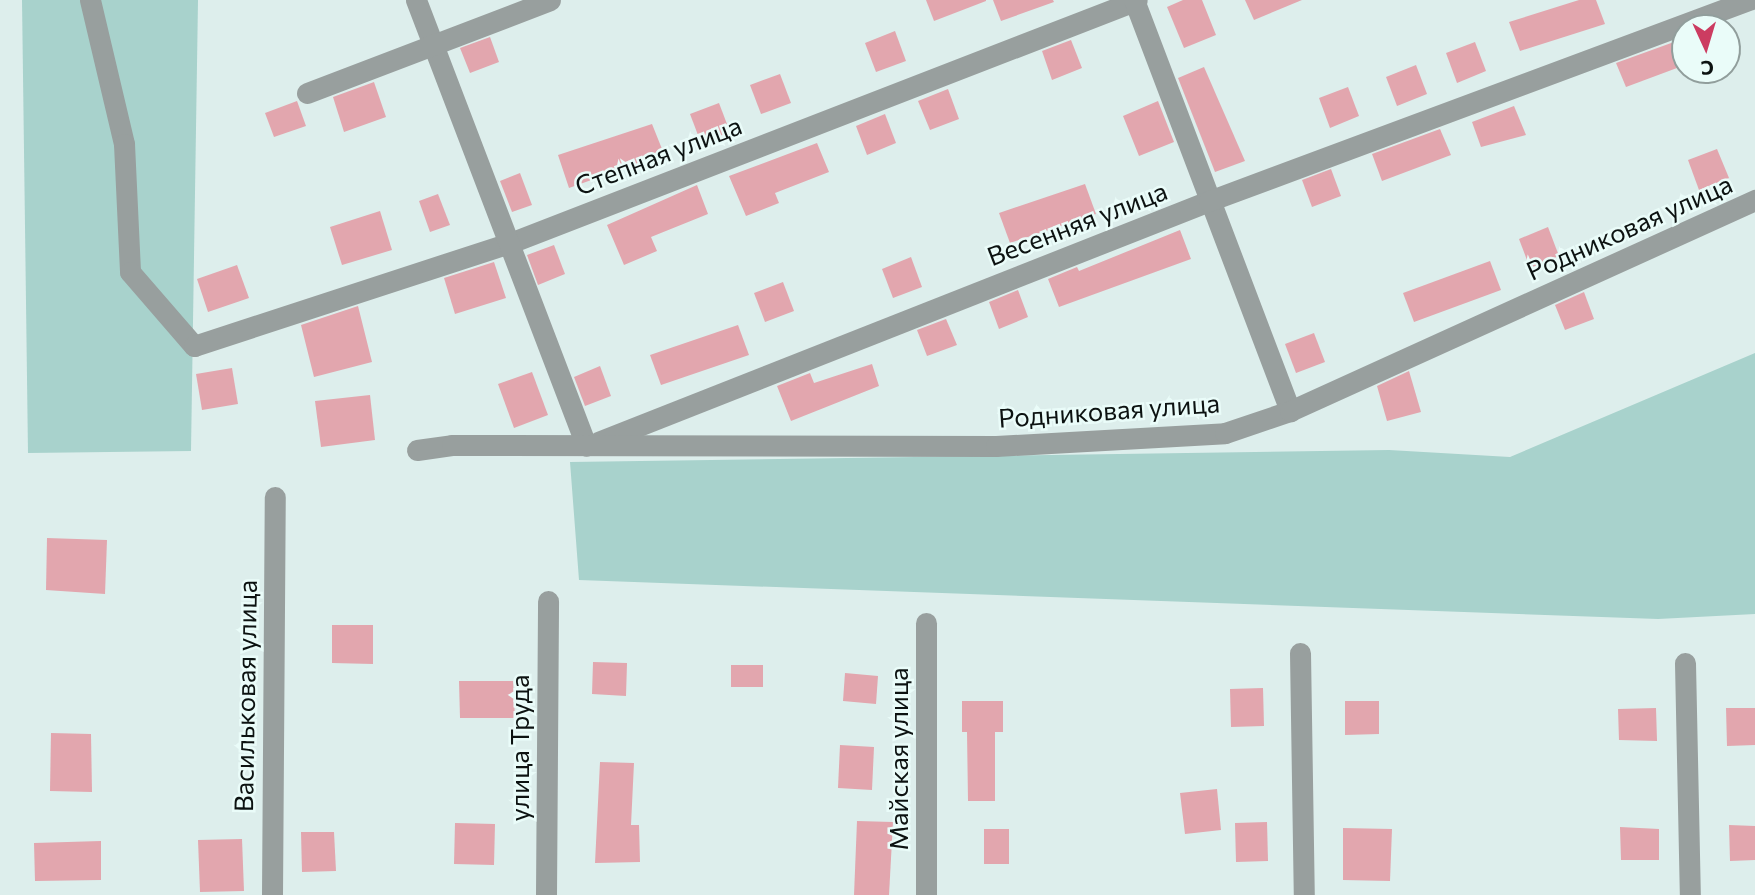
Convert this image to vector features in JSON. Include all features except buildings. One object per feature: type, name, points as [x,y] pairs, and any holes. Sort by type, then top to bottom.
[{"type":"street","name":"Степная улица","points":[[90,0],[124,144],[130,272],[194,346],[510,243],[1135,0]]},
{"type":"street","points":[[416,0],[586,446]]},
{"type":"street","points":[[307,93],[550,0]]},
{"type":"street","points":[[1135,0],[1290,411]]},
{"type":"street","name":"Весенняя улица","points":[[417,450],[452,445],[586,446],[1209,201],[1749,0]]},
{"type":"street","name":"Родниковая улица","points":[[586,446],[996,446],[1225,433],[1290,411],[1755,200]]},
{"type":"street","name":"Васильковая улица","points":[[272,895],[275,497]]},
{"type":"street","name":"улица Труда","points":[[546,895],[548,601]]},
{"type":"street","name":"Майская улица","points":[[926,623],[926,895]]},
{"type":"street","points":[[1300,653],[1304,895]]},
{"type":"street","points":[[1685,663],[1689,895]]},
{"type":"green space","points":[[22,0],[198,0],[191,451],[28,453]]},
{"type":"green space","points":[[1755,353],[1755,614],[1658,619],[579,580],[570,462],[1389,450],[1510,457]]}]
